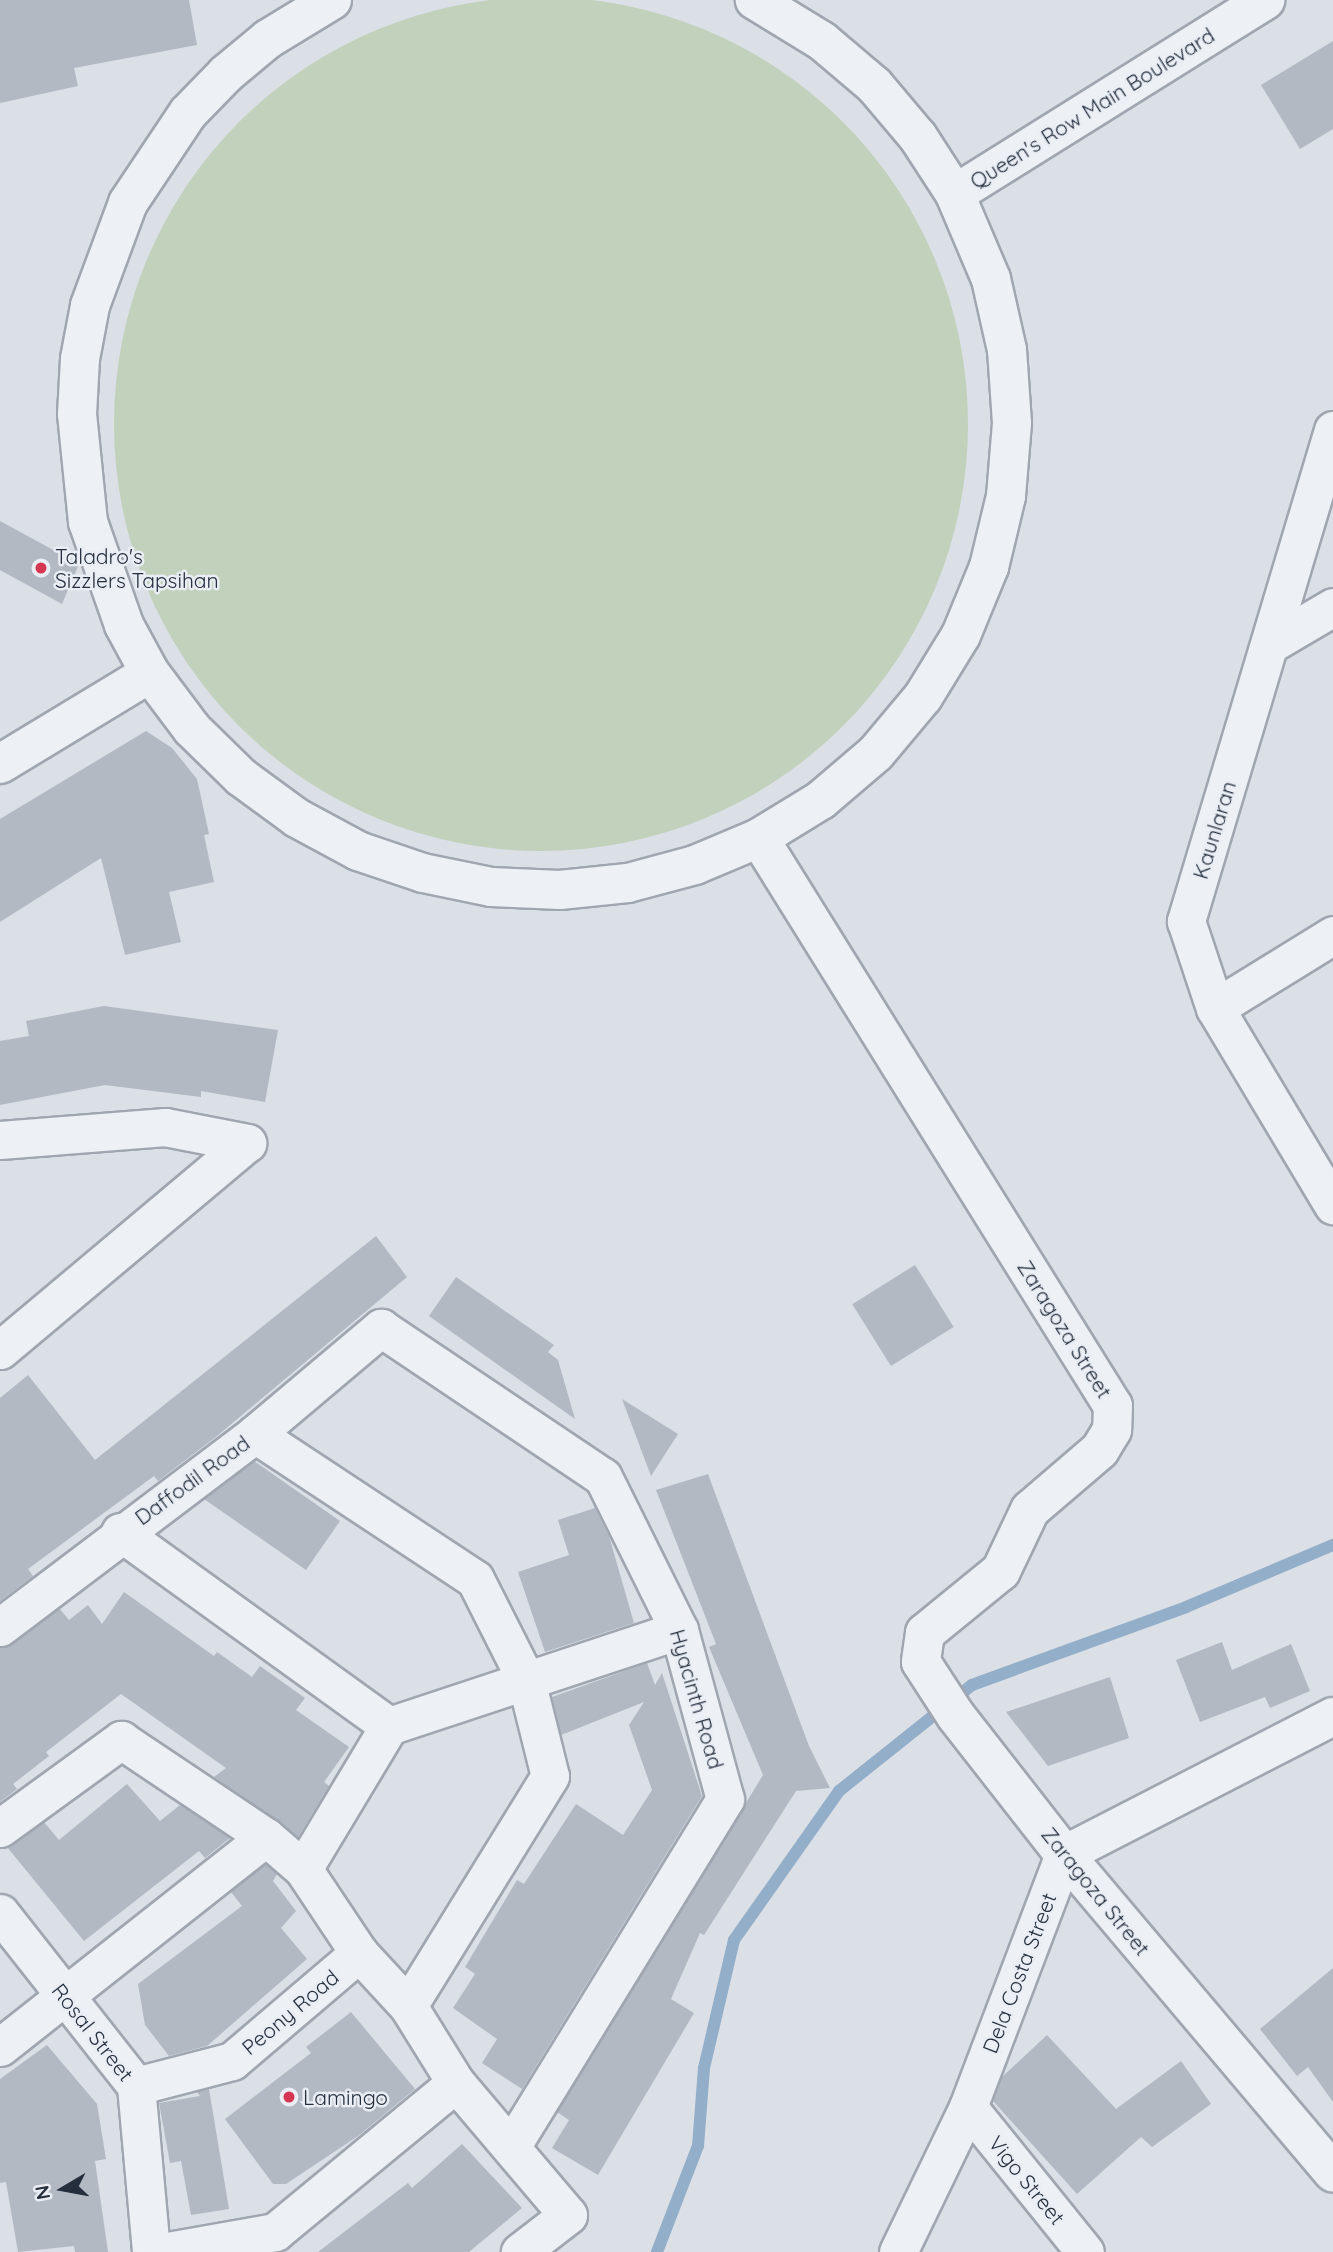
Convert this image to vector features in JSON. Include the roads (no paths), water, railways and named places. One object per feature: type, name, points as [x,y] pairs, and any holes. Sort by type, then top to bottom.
[{"type":"street","points":[[319,3],[226,74],[188,113],[128,203],[90,306],[77,414],[86,509],[103,575],[150,673],[192,729],[253,785],[297,818],[358,851],[423,873],[491,887],[574,889],[628,883],[695,865],[759,838],[821,800],[876,753],[923,697],[961,635],[989,567],[1008,472],[1012,423],[1007,350],[991,279],[955,194],[918,137],[874,85],[822,41],[755,0]]},
{"type":"street","name":"Queen's Row Main Boulevard","points":[[955,194],[1265,0]]},
{"type":"street","name":"Kaunlaran","points":[[1333,430],[1272,643],[1186,921],[1215,1008],[1333,1205]]},
{"type":"street","points":[[1272,643],[1333,607]]},
{"type":"street","points":[[0,764],[150,673]]},
{"type":"street","name":"Zaragoza Street","points":[[759,838],[1113,1406],[1112,1430],[1100,1450],[1030,1510],[1001,1571],[925,1633],[921,1662],[956,1716],[1064,1854],[1333,2172]]},
{"type":"street","points":[[1215,1008],[1333,935]]},
{"type":"street","points":[[0,1140],[165,1127],[247,1143],[0,1350]]},
{"type":"street","name":"Daffodil Road","points":[[0,1627],[120,1532],[255,1434],[381,1328]]},
{"type":"street","name":"Hyacinth Road","points":[[381,1328],[603,1477],[679,1630],[725,1799],[513,2144]]},
{"type":"street","points":[[255,1434],[475,1579],[526,1680],[550,1776],[408,2006]]},
{"type":"street","points":[[120,1532],[388,1727]]},
{"type":"street","points":[[303,1869],[388,1727],[679,1630]]},
{"type":"street","points":[[1064,1854],[1331,1722]]},
{"type":"street","points":[[0,1828],[121,1740],[266,1837],[303,1869],[359,1953],[408,2006],[456,2083],[513,2144],[568,2214],[520,2252]]},
{"type":"street","points":[[0,2047],[266,1837]]},
{"type":"street","name":"Dela Costa Street","points":[[898,2252],[968,2107],[1064,1854]]},
{"type":"street","name":"Rosal Street","points":[[0,1913],[136,2086],[151,2252]]},
{"type":"street","name":"Peony Road","points":[[136,2086],[232,2061],[359,1953]]},
{"type":"street","points":[[162,2252],[275,2232],[456,2083]]},
{"type":"street","name":"Vigo Street","points":[[968,2107],[1085,2252]]},
{"type":"waterway","points":[[657,2252],[698,2146],[704,2068],[734,1940],[839,1791],[972,1685],[1186,1607],[1333,1545]]},
{"type":"place","name":"Taladro's Sizzlers Tapsihan","points":[[41,568]]},
{"type":"place","name":"Lamingo","points":[[289,2097]]}]
